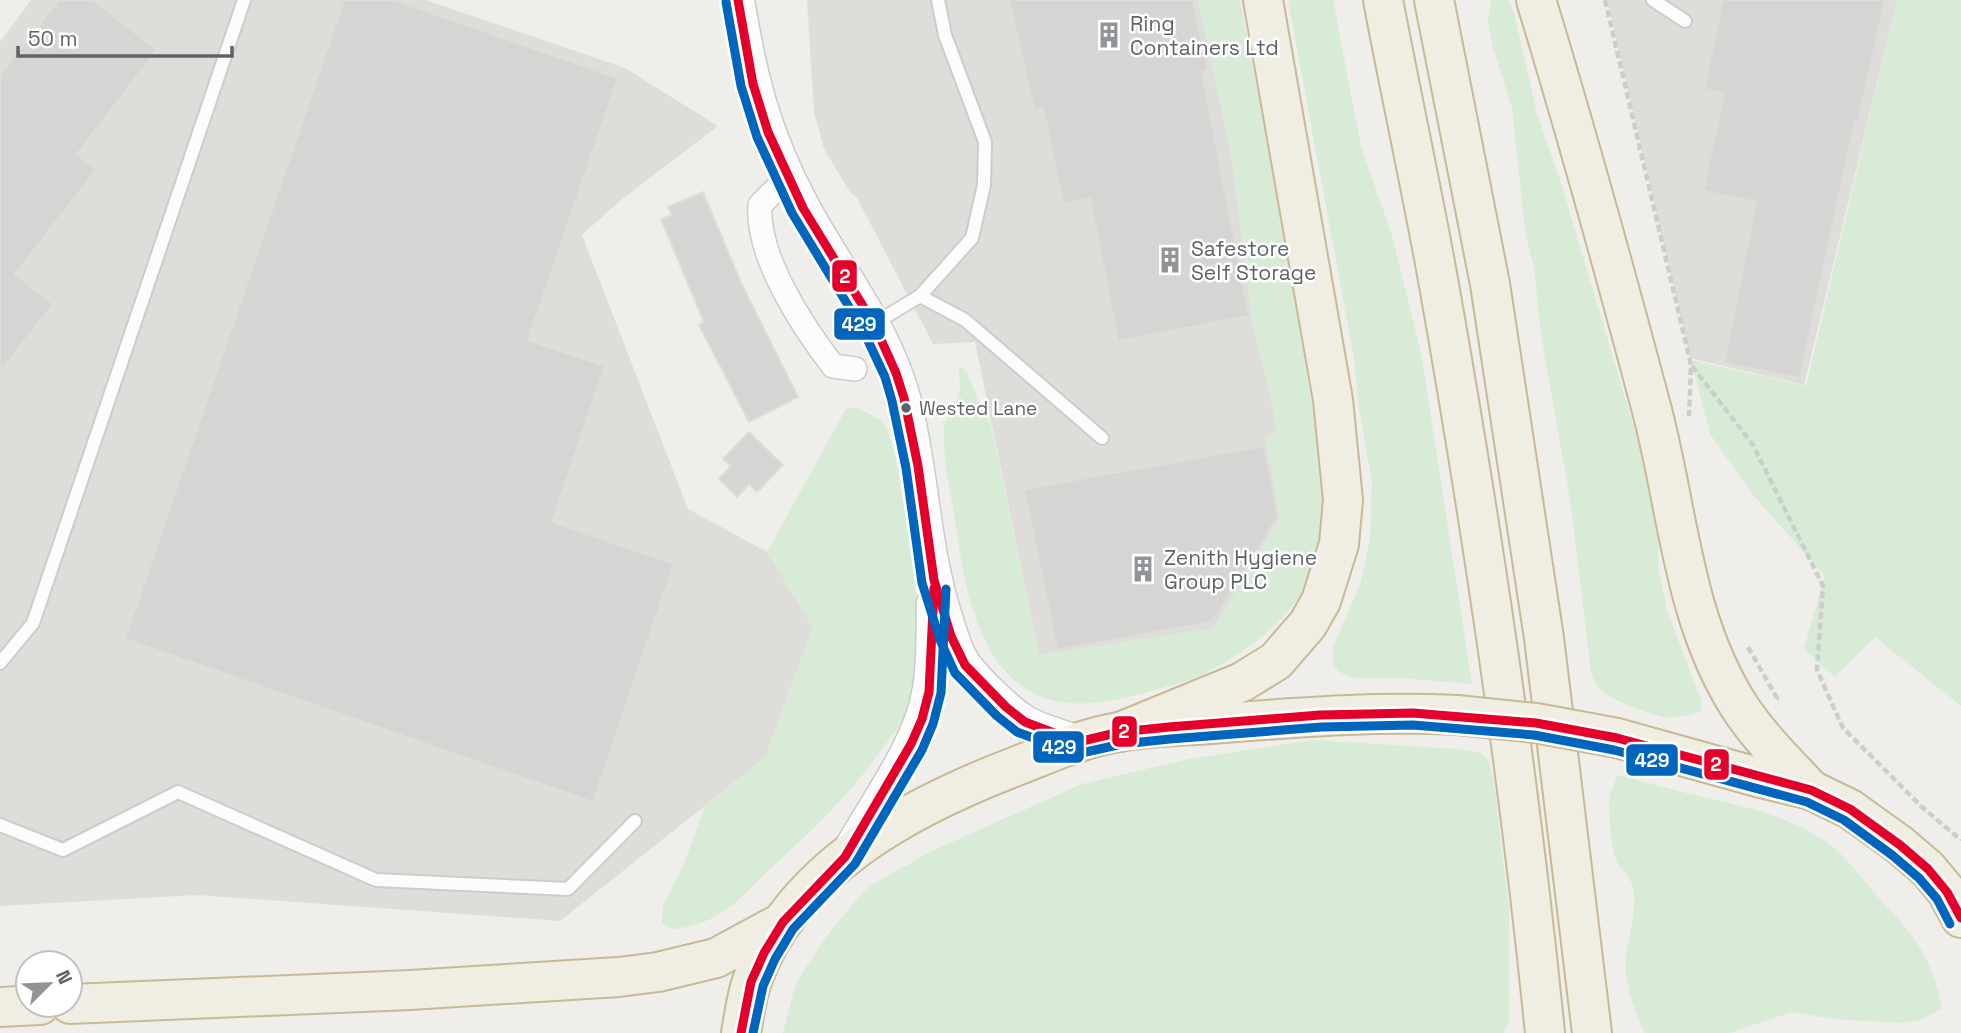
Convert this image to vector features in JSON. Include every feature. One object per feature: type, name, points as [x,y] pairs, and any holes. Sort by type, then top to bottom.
[{"type":"highway","points":[[1120,732],[1242,682],[1276,661],[1308,624],[1321,601],[1339,544],[1343,500],[1333,400],[1263,0]]},
{"type":"highway","points":[[1383,0],[1438,285],[1490,593],[1533,915],[1545,1033]]},
{"type":"highway","points":[[1434,0],[1490,284],[1528,529],[1548,665],[1592,1033]]},
{"type":"highway","points":[[1536,0],[1582,150],[1661,444],[1692,602],[1707,646],[1748,720],[1811,790]]},
{"type":"highway","points":[[741,1033],[751,982],[764,953],[783,922],[845,857],[906,816],[964,786],[1078,742],[1120,732],[1320,715],[1376,713],[1457,715],[1536,723],[1617,738],[1811,790],[1850,809],[1928,869],[1947,892],[1961,918]]},
{"type":"highway","points":[[1928,869],[1961,886]]},
{"type":"highway","points":[[84,1003],[410,990],[619,977],[658,972],[716,958],[783,922]]},
{"type":"main road","points":[[738,0],[753,84],[768,132],[803,208],[874,324],[896,373],[918,466],[934,580],[951,636],[965,665],[1006,707],[1025,722],[1078,742]]},
{"type":"main road","points":[[845,857],[911,744],[922,719],[929,692],[934,580]]},
{"type":"street","points":[[788,177],[760,205],[761,224],[775,272],[803,328],[833,366],[855,369]]},
{"type":"lane","points":[[0,663],[33,623],[244,0]]},
{"type":"lane","points":[[874,324],[920,296],[972,238],[984,185],[985,142],[945,35],[938,0]]},
{"type":"lane","points":[[1653,0],[1685,21]]},
{"type":"lane","points":[[920,296],[965,320],[1102,438]]},
{"type":"lane","points":[[0,825],[63,850],[178,792],[376,880],[568,889],[635,821]]},
{"type":"path","points":[[1605,0],[1691,365],[1689,424]]},
{"type":"path","points":[[1691,365],[1753,445],[1823,586],[1817,670],[1843,729],[1961,840]]},
{"type":"path","points":[[1746,643],[1777,698],[1748,720]]},
{"type":"shaded area","points":[[31,0],[426,0],[625,68],[718,126],[621,200],[582,235],[688,509],[767,552],[813,627],[765,758],[560,921],[197,895],[0,906],[0,42]]},
{"type":"shaded area","points":[[807,0],[1198,0],[1232,158],[1253,327],[1268,383],[1277,433],[1265,436],[1280,518],[1213,629],[1039,655],[975,342],[933,344],[857,198],[850,192],[824,149],[814,112]]},
{"type":"shaded area","points":[[1607,0],[1897,0],[1804,385],[1690,358]]},
{"type":"green space","points":[[1198,0],[1240,0],[1274,178],[1322,467],[1325,504],[1321,540],[1308,583],[1294,604],[1271,629],[1231,659],[1193,679],[1126,698],[1089,703],[1052,700],[1019,684],[1003,668],[990,649],[972,606],[961,559],[944,451],[945,425],[960,391],[959,365],[967,372],[991,425],[1039,655],[1213,628],[1280,518],[1265,436],[1277,433],[1268,383],[1253,327],[1232,158]]},
{"type":"green space","points":[[1288,0],[1333,0],[1361,147],[1392,235],[1422,358],[1472,684],[1398,678],[1355,678],[1339,672],[1333,665],[1333,647],[1360,585],[1370,539],[1372,482],[1359,409],[1354,358]]},
{"type":"green space","points":[[1491,0],[1509,0],[1514,12],[1537,114],[1562,186],[1646,468],[1661,541],[1658,568],[1667,610],[1701,700],[1701,711],[1692,714],[1663,717],[1629,706],[1604,692],[1596,685],[1591,673],[1571,505],[1541,335],[1534,268],[1525,231],[1512,108],[1488,22]]},
{"type":"green space","points":[[1897,0],[1961,0],[1961,706],[1875,637],[1835,677],[1804,649],[1825,576],[1753,495],[1710,434],[1691,360],[1806,386]]},
{"type":"green space","points":[[857,408],[879,419],[886,427],[901,488],[915,586],[918,637],[912,688],[905,714],[893,734],[848,792],[742,896],[731,906],[705,921],[672,929],[662,924],[663,905],[684,864],[705,806],[765,758],[813,627],[767,552],[846,409]]},
{"type":"green space","points":[[1313,740],[1457,749],[1481,753],[1489,761],[1494,782],[1509,908],[1509,1022],[1504,1033],[783,1033],[795,986],[801,975],[826,937],[862,893],[932,851],[1082,784],[1189,759]]},
{"type":"green space","points":[[1617,776],[1754,809],[1801,827],[1824,840],[1846,859],[1912,935],[1933,975],[1942,1008],[1921,1020],[1901,1023],[1834,1019],[1792,1012],[1729,1033],[1645,1033],[1633,1005],[1626,975],[1634,892],[1631,882],[1616,860],[1612,839],[1609,801]]},
{"type":"building","points":[[59,0],[93,0],[157,50],[77,154],[96,170],[15,274],[53,304],[0,372],[0,75]]},
{"type":"building","points":[[344,0],[394,0],[618,78],[528,340],[605,366],[552,522],[674,564],[593,802],[125,639]]},
{"type":"building","name":"Safestore Self Storage","points":[[1009,0],[1193,0],[1208,70],[1202,72],[1249,316],[1118,341],[1090,199],[1063,204],[1043,107],[1034,109]]},
{"type":"building","points":[[1723,0],[1885,0],[1858,122],[1855,121],[1800,378],[1724,363],[1756,202],[1703,191],[1724,93],[1704,89]]},
{"type":"building","points":[[703,192],[742,285],[798,397],[749,422],[699,325],[704,322],[661,219],[672,215],[668,207]]},
{"type":"building","points":[[749,432],[783,465],[757,492],[749,484],[737,497],[719,479],[731,466],[723,459]]},
{"type":"building","name":"Zenith Hygiene Group PLC","points":[[1264,446],[1278,516],[1212,622],[1057,650],[1024,489]]},
{"type":"transit line","name":"2","points":[[738,0],[753,84],[768,132],[803,208],[874,324],[896,373],[918,466],[934,580],[951,636],[965,665],[1006,707],[1025,722],[1078,742],[1120,732],[1169,727],[1320,715],[1413,713],[1536,723],[1617,738],[1811,790],[1850,809],[1928,869],[1947,892],[1961,918]]},
{"type":"transit line","name":"429","points":[[726,2],[741,86],[757,137],[792,213],[863,330],[885,377],[906,468],[922,583],[940,640],[955,673],[997,716],[1017,732],[1077,754],[1122,744],[1170,739],[1321,727],[1413,725],[1534,735],[1614,750],[1807,802],[1844,820],[1919,878],[1937,899],[1950,924]]},
{"type":"transit line","name":"2","points":[[741,1033],[751,982],[764,953],[783,922],[845,857],[911,744],[922,719],[929,692],[934,588]]},
{"type":"transit line","name":"429","points":[[753,1033],[763,986],[775,959],[793,929],[855,864],[922,750],[933,724],[941,693],[946,589]]},
{"type":"place","name":"Ring Containers Ltd","points":[[1109,35]]},
{"type":"place","name":"Safestore Self Storage","points":[[1170,260]]},
{"type":"place","name":"Wested Lane","points":[[906,408]]},
{"type":"place","name":"Zenith Hygiene Group PLC","points":[[1143,569]]}]
